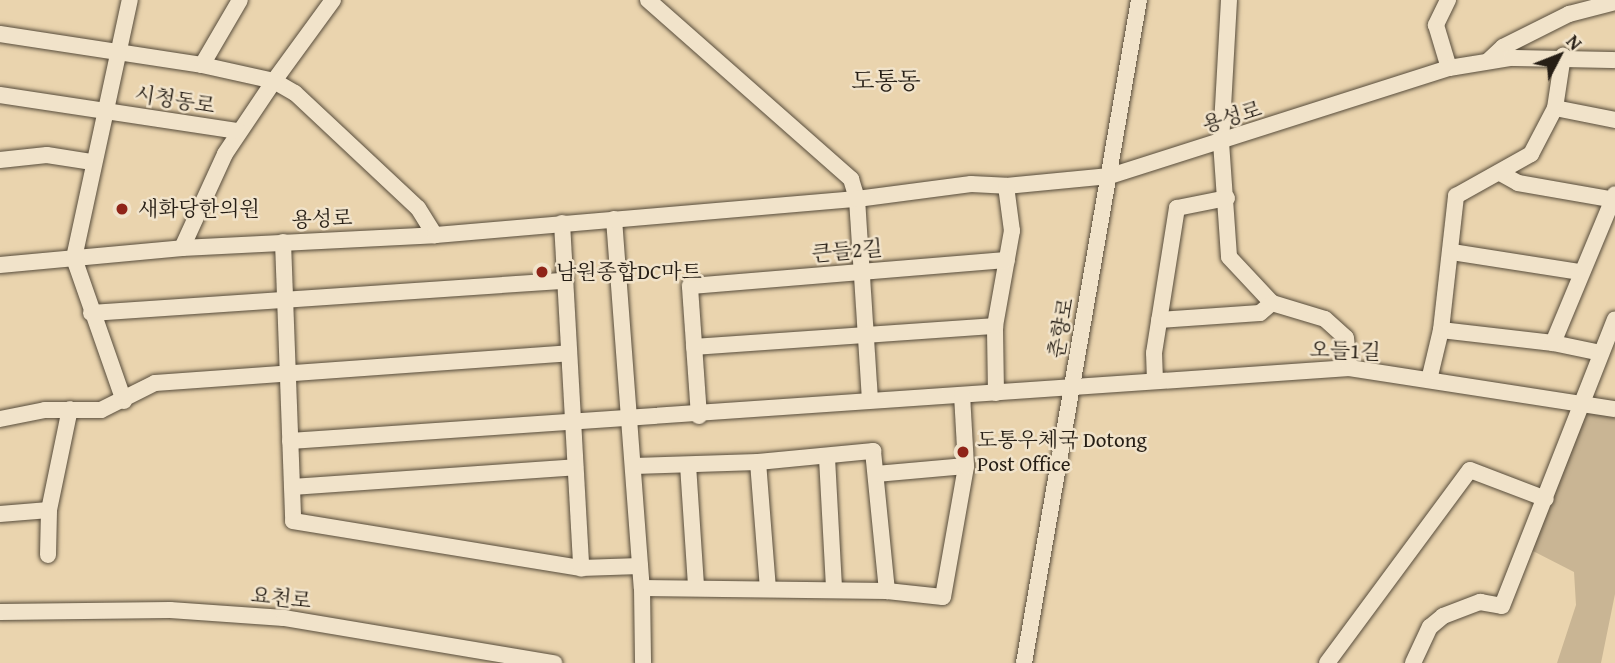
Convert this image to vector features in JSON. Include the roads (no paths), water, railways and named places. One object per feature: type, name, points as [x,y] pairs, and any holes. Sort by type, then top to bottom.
[{"type":"street","name":"시청동로","points":[[0,34],[202,65],[240,0]]},
{"type":"street","points":[[182,248],[238,131],[333,0]]},
{"type":"street","points":[[648,0],[851,179],[857,199],[870,400]]},
{"type":"street","name":"춘향로","points":[[1024,663],[1139,0]]},
{"type":"street","points":[[1229,0],[1222,142],[1229,257],[1272,303],[1325,319],[1346,338],[1349,368]]},
{"type":"street","points":[[1448,0],[1436,25],[1450,68]]},
{"type":"street","name":"시청동로","points":[[74,258],[126,1]]},
{"type":"street","points":[[1489,61],[1503,47],[1567,7],[1615,2]]},
{"type":"street","points":[[1429,380],[1441,330],[1452,253],[1456,196],[1502,174],[1531,154],[1555,108],[1563,56]]},
{"type":"street","name":"용성로","points":[[0,265],[182,248],[435,235],[857,199],[971,184],[1006,186],[1110,176],[1450,68],[1489,61],[1563,56],[1615,60]]},
{"type":"street","points":[[202,65],[274,81],[295,93],[418,208],[435,235]]},
{"type":"street","name":"시청동로","points":[[0,95],[238,131]]},
{"type":"street","points":[[1555,108],[1615,120]]},
{"type":"street","points":[[0,160],[47,155],[92,162]]},
{"type":"street","points":[[1502,174],[1518,183],[1614,197],[1580,272],[1553,343]]},
{"type":"street","points":[[996,393],[995,326],[1012,231],[1006,186]]},
{"type":"street","points":[[1155,381],[1159,320],[1177,208],[1227,198]]},
{"type":"street","points":[[614,219],[642,587],[643,663]]},
{"type":"street","points":[[562,223],[581,568]]},
{"type":"street","points":[[283,242],[293,520],[581,568],[640,566]]},
{"type":"street","points":[[1452,253],[1580,272]]},
{"type":"street","points":[[74,258],[124,401]]},
{"type":"street","name":"큰들2길","points":[[694,347],[690,286],[1007,260]]},
{"type":"street","points":[[92,313],[565,281]]},
{"type":"street","points":[[1159,320],[1260,313],[1272,303]]},
{"type":"street","points":[[1413,663],[1430,627],[1443,616],[1480,602],[1502,606],[1584,404],[1615,319]]},
{"type":"street","points":[[699,416],[694,347],[995,326]]},
{"type":"street","points":[[1441,330],[1553,343],[1601,354]]},
{"type":"street","points":[[0,419],[70,409],[101,410],[124,401],[155,383],[569,353]]},
{"type":"street","name":"오들1길","points":[[290,441],[699,416],[870,400],[1349,368],[1615,409]]},
{"type":"street","points":[[642,587],[834,589],[943,597],[966,466],[962,395]]},
{"type":"street","points":[[48,555],[49,510],[70,409]]},
{"type":"street","points":[[634,466],[758,463],[873,452],[887,591]]},
{"type":"street","points":[[827,458],[834,589]]},
{"type":"street","points":[[758,463],[768,588]]},
{"type":"street","points":[[688,465],[696,587]]},
{"type":"street","points":[[876,474],[966,466]]},
{"type":"street","points":[[292,487],[575,467]]},
{"type":"street","points":[[1327,663],[1470,470],[1546,499]]},
{"type":"street","points":[[0,514],[49,510]]},
{"type":"street","name":"요천로","points":[[0,612],[170,610],[284,618],[554,663]]},
{"type":"place","name":"새화당한의원","points":[[122,209]]},
{"type":"place","name":"남원종합DC마트","points":[[542,272]]},
{"type":"place","name":"도통우체국 Dotong Post Office","points":[[963,452]]},
{"type":"district","name":"도통동","points":[[886,81]]}]
